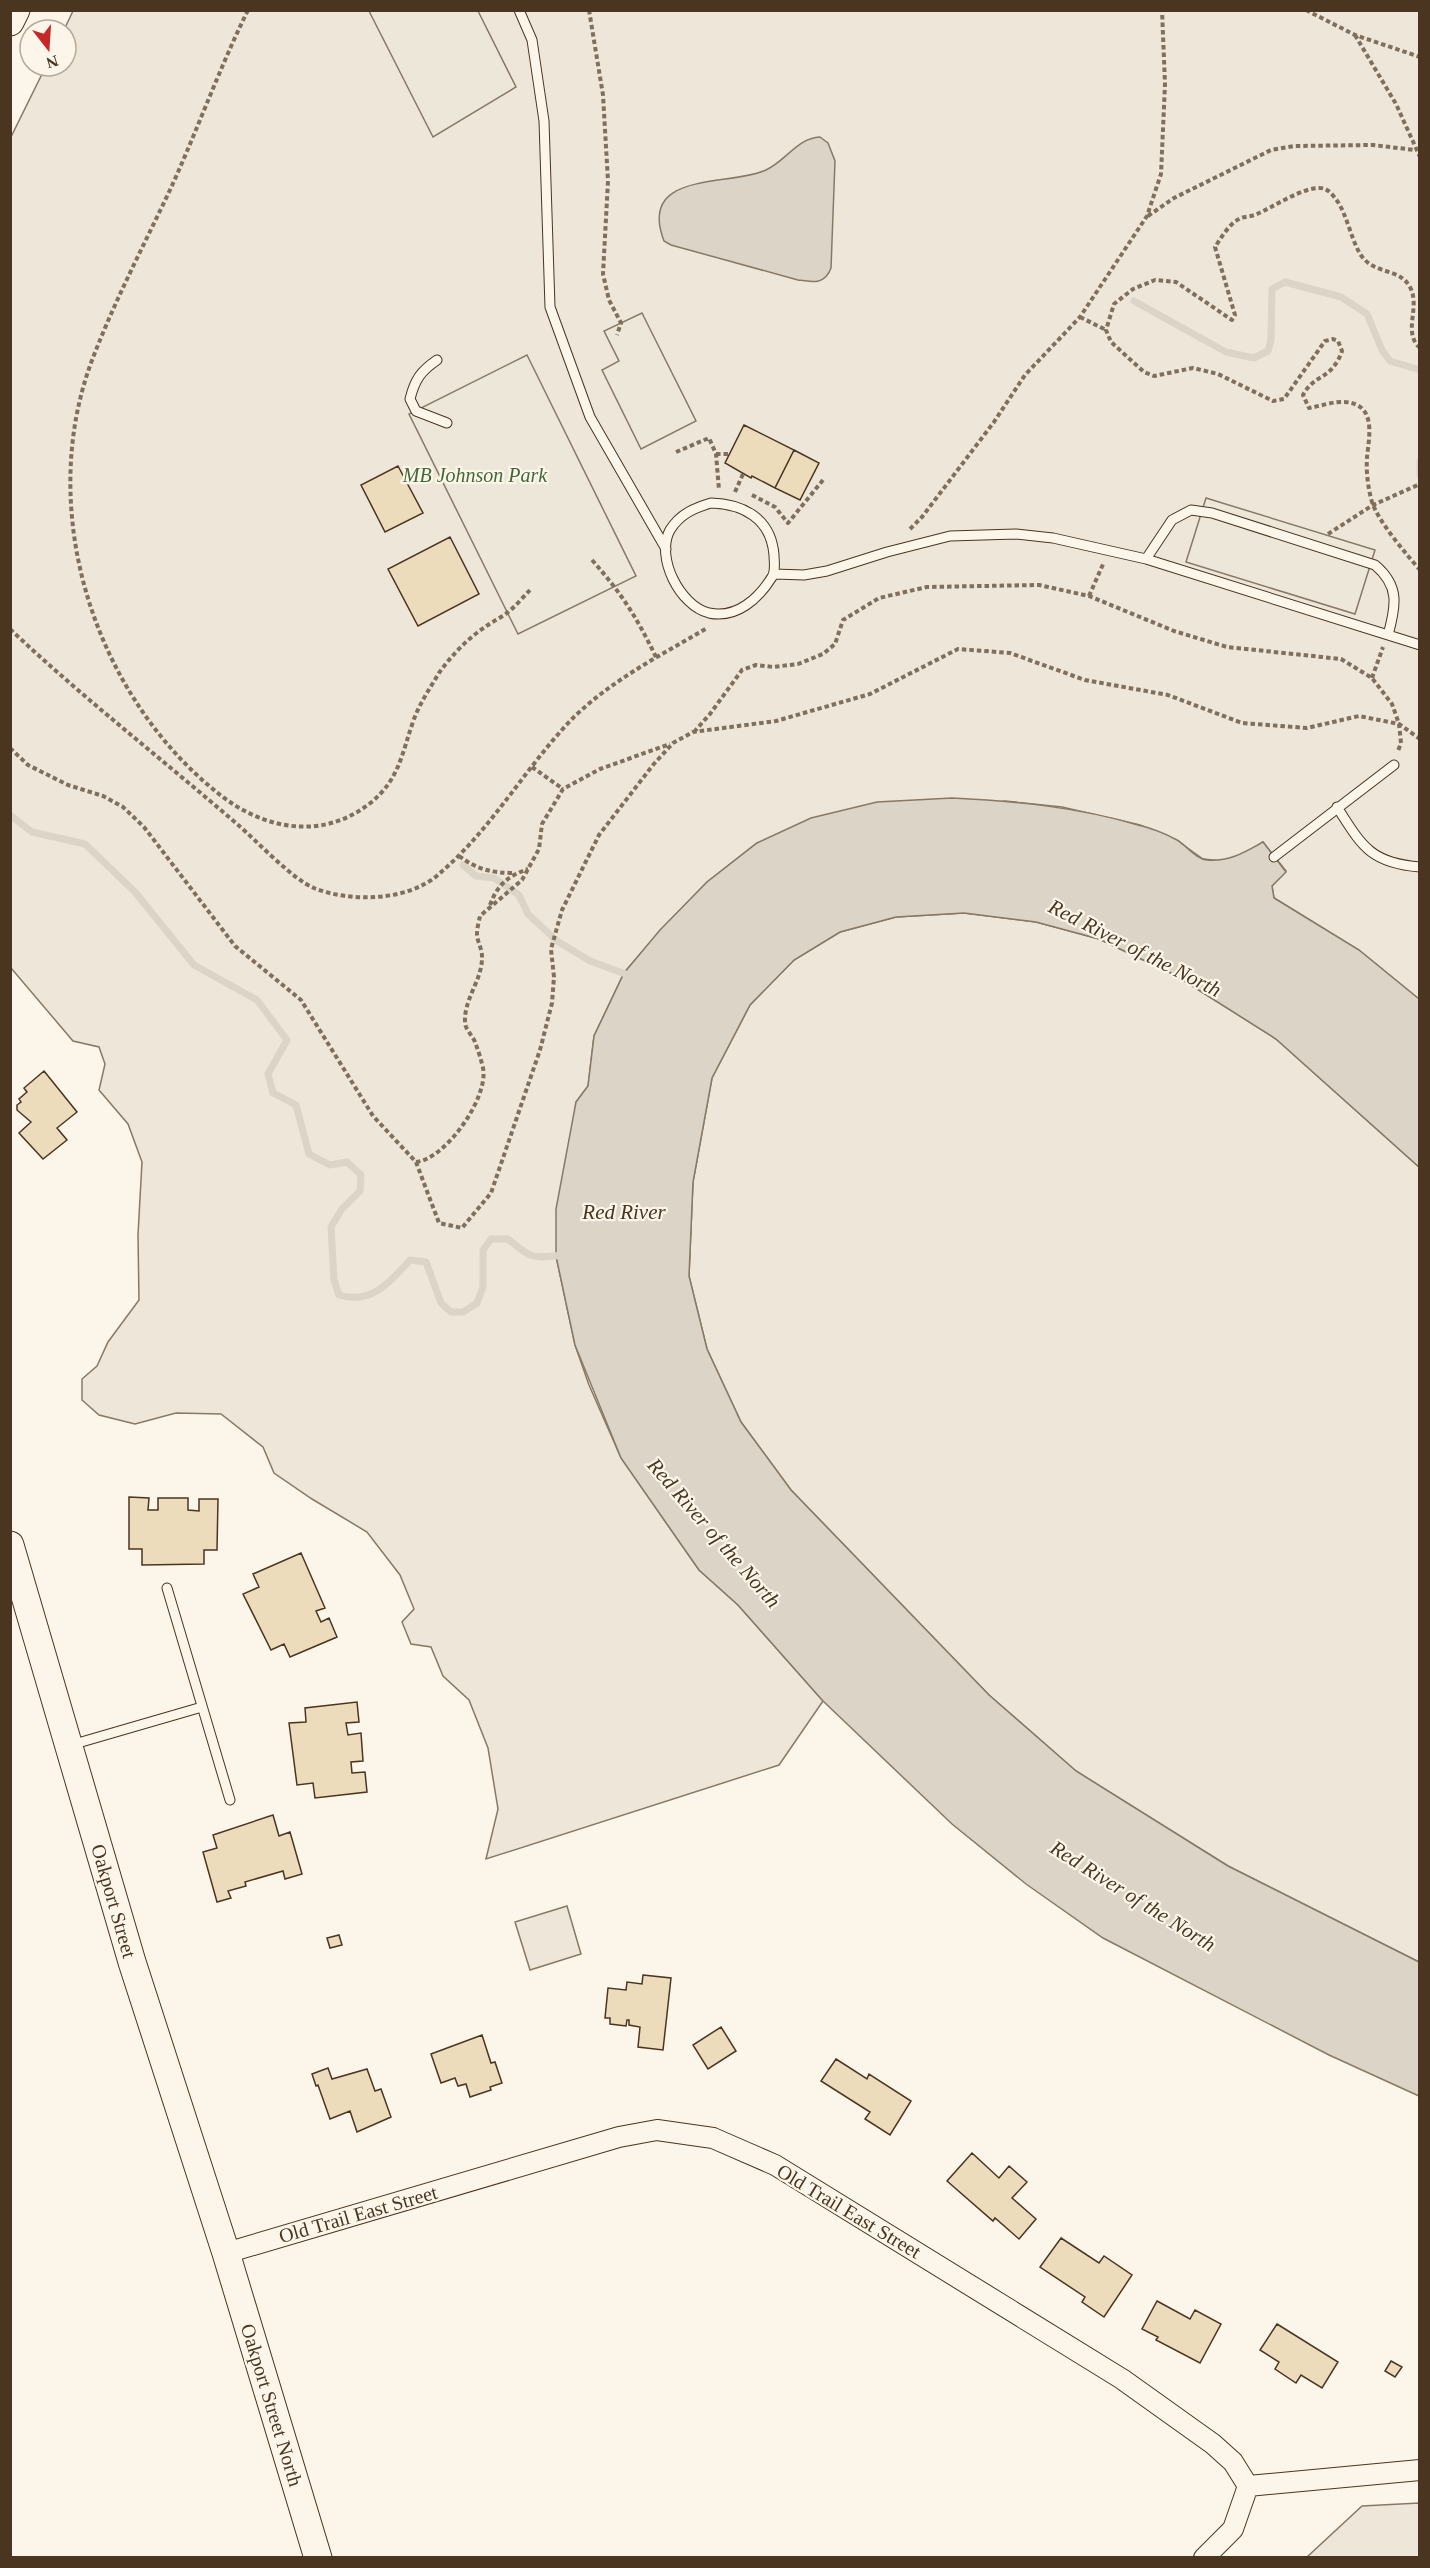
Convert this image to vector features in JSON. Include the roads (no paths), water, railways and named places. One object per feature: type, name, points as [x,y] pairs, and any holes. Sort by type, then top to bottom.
[{"type":"street","points":[[10,22],[16,10]]},
{"type":"street","name":"Oakport Street","points":[[10,1545],[132,1962],[226,2253]]},
{"type":"street","name":"Old Trail East Street","points":[[226,2253],[619,2137],[657,2130],[713,2138],[775,2165],[1122,2379],[1213,2444],[1233,2462],[1248,2486]]},
{"type":"street","name":"Oakport Street North","points":[[226,2253],[318,2558]]},
{"type":"street","points":[[1204,2558],[1233,2529],[1248,2486],[1419,2470]]},
{"type":"lane","points":[[519,10],[532,40],[544,121],[550,307],[590,417],[666,549]]},
{"type":"lane","points":[[437,360],[422,370],[415,381],[410,399],[416,411],[447,423]]},
{"type":"lane","points":[[711,503],[728,503],[745,509],[759,520],[771,543],[774,574],[756,598],[742,608],[726,613],[709,613],[694,605],[683,594],[673,578],[666,549],[669,532],[680,518],[694,508],[711,503]]},
{"type":"lane","points":[[1146,559],[1172,520],[1191,510],[1212,513],[1374,565],[1387,576],[1396,609],[1388,635]]},
{"type":"lane","points":[[774,574],[804,575],[827,571],[887,552],[950,536],[982,533],[1053,538],[1146,559],[1419,645]]},
{"type":"lane","points":[[1274,857],[1394,765]]},
{"type":"lane","points":[[1337,807],[1357,839],[1376,857],[1394,865],[1419,867]]},
{"type":"lane","points":[[167,1588],[230,1800]]},
{"type":"lane","points":[[69,1746],[202,1707]]},
{"type":"water","points":[[820,137],[828,143],[835,161],[831,268],[822,280],[813,282],[798,280],[671,245],[664,241],[659,218],[663,202],[675,192],[691,185],[766,170],[805,141]]},
{"type":"water","name":"Red River","points":[[952,798],[1046,806],[1115,819],[1168,836],[1207,860],[1230,858],[1263,842],[1286,872],[1272,886],[1274,898],[1359,950],[1419,999],[1419,1167],[1276,1039],[1175,975],[1099,939],[1036,922],[964,913],[896,917],[840,932],[794,960],[750,1005],[712,1078],[693,1182],[689,1276],[707,1349],[741,1422],[791,1490],[989,1695],[1076,1771],[1228,1866],[1419,1962],[1419,2096],[1329,2055],[1103,1938],[1026,1884],[952,1824],[823,1701],[738,1605],[699,1570],[621,1458],[575,1345],[556,1256],[556,1209],[576,1102],[588,1086],[594,1036],[624,973],[660,930],[707,882],[757,843],[811,818],[877,802]]},
{"type":"waterway","points":[[1134,301],[1226,352],[1254,358],[1268,351],[1271,340],[1272,289],[1285,282],[1341,297],[1367,314],[1382,350],[1390,361],[1420,370]]},
{"type":"waterway","points":[[1420,461],[1420,475]]},
{"type":"waterway","points":[[10,815],[32,832],[85,844],[135,892],[194,965],[257,1000],[287,1040],[268,1074],[273,1093],[296,1105],[309,1154],[330,1165],[347,1162],[361,1175],[360,1191],[342,1209],[331,1227],[334,1280],[339,1295],[361,1297],[371,1294],[379,1290],[410,1260],[426,1262],[441,1303],[451,1312],[463,1312],[477,1303],[483,1287],[483,1250],[491,1239],[508,1239],[532,1256],[562,1255]]},
{"type":"waterway","points":[[463,865],[476,876],[494,878],[519,895],[528,914],[557,941],[590,961],[631,976]]},
{"type":"park label","name":"MB Johnson Park","points":[[475,475]]},
{"type":"water label","name":"Red River of the North","points":[[1135,948]]},
{"type":"water label","name":"Red River of the North","points":[[714,1533]]},
{"type":"water label","name":"Red River of the North","points":[[1133,1896]]}]
